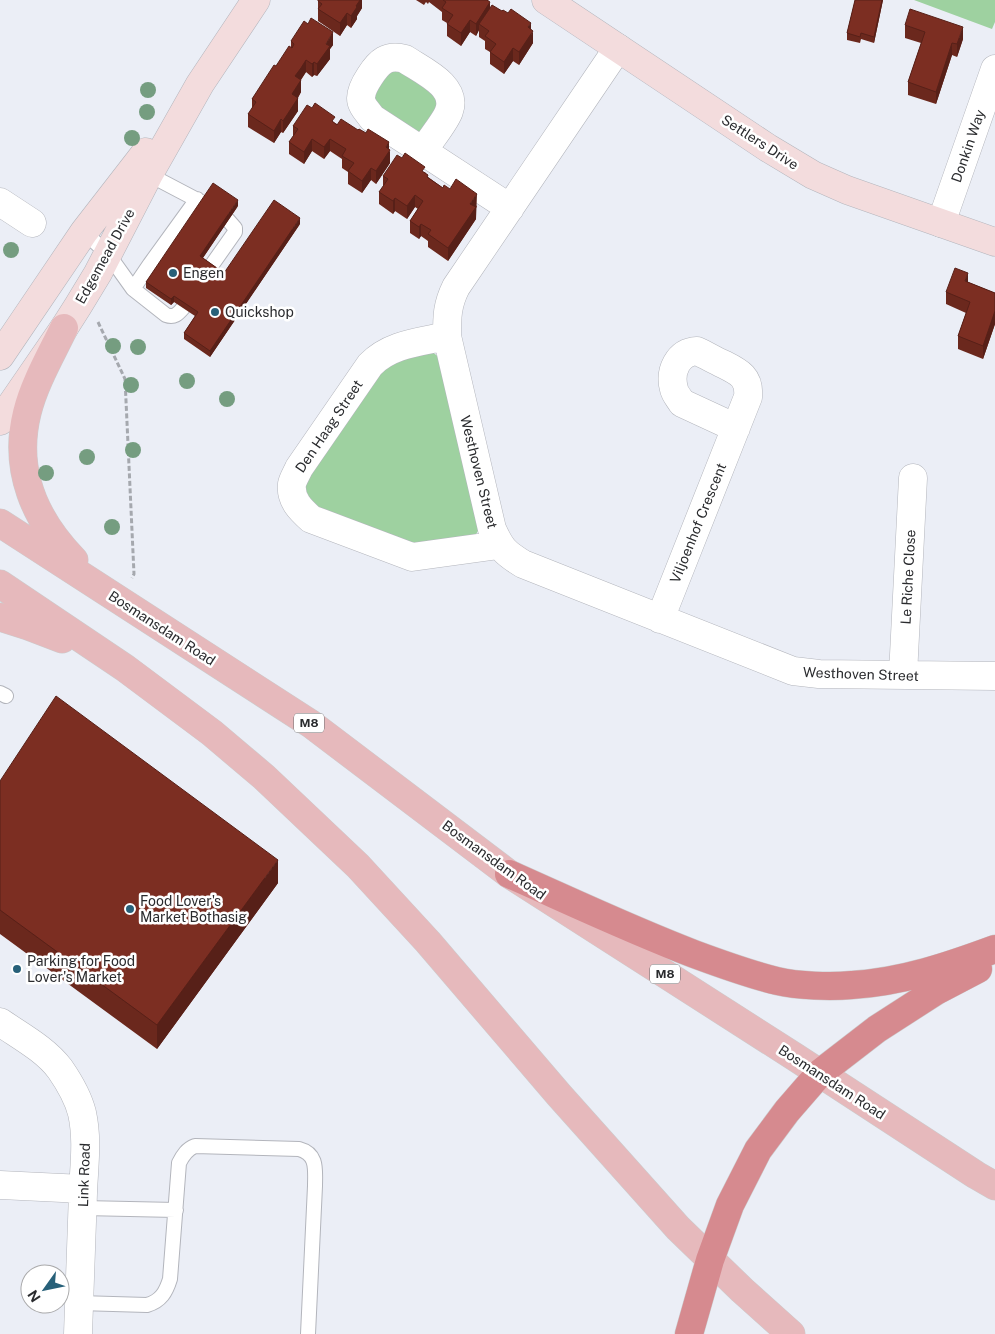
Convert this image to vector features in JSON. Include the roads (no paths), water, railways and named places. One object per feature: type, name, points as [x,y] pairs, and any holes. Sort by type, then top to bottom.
[{"type":"highway","points":[[509,874],[660,941],[738,970],[778,981],[810,985],[851,986],[893,980],[954,964],[995,949]]},
{"type":"highway","points":[[689,1334],[710,1260],[730,1205],[758,1150],[787,1111],[820,1074],[877,1029],[936,991],[995,960]]},
{"type":"main road","points":[[64,328],[34,392],[27,412],[23,445],[24,469],[33,501],[44,522],[62,547],[99,587]]},
{"type":"main road","name":"Bosmansdam Road","points":[[0,523],[311,724],[509,874],[995,1186]]},
{"type":"main road","points":[[0,584],[125,668],[212,733],[264,777],[358,866],[428,942],[622,1167],[678,1228],[791,1334]]},
{"type":"main road","points":[[0,617],[52,636],[125,668]]},
{"type":"street","name":"Edgemead Drive","points":[[0,356],[84,232],[142,170],[256,0]]},
{"type":"street","name":"Settlers Drive","points":[[546,0],[768,148],[812,175],[846,190],[995,242]]},
{"type":"street","name":"Westhoven Street","points":[[618,48],[456,288],[446,314],[447,336],[492,530],[499,545],[510,556],[524,564],[793,671],[819,674],[995,676]]},
{"type":"street","name":"Donkin Way","points":[[941,223],[995,69]]},
{"type":"street","points":[[423,151],[510,208]]},
{"type":"street","name":"Edgemead Drive","points":[[0,421],[64,328],[98,273],[108,254],[142,170]]},
{"type":"street","points":[[0,202],[32,223]]},
{"type":"street","name":"Den Haag Street","points":[[447,336],[399,346],[387,351],[373,361],[299,468],[292,484],[293,498],[299,508],[311,519],[412,558],[499,545]]},
{"type":"street","name":"Viljoenhof Crescent","points":[[660,619],[736,428]]},
{"type":"street","name":"Le Riche Close","points":[[903,675],[913,478]]},
{"type":"street","name":"Link Road","points":[[0,1022],[48,1056],[59,1068],[72,1089],[82,1112],[86,1150],[78,1334]]},
{"type":"street","points":[[0,1185],[83,1198]]},
{"type":"lane","points":[[133,289],[150,264],[200,201],[142,170]]},
{"type":"lane","points":[[209,269],[235,232],[235,228],[228,220]]},
{"type":"lane","points":[[84,232],[108,254],[133,289],[169,316],[176,316],[183,308]]},
{"type":"lane","points":[[79,1303],[147,1305],[162,1297],[166,1292],[170,1279],[180,1162],[182,1156],[190,1147],[299,1149],[311,1156],[315,1164],[308,1334]]},
{"type":"lane","points":[[83,1198],[176,1210]]},
{"type":"place","name":"Engen","points":[[173,273]]},
{"type":"place","name":"Quickshop","points":[[215,312]]},
{"type":"place","name":"Food Lover's Market Bothasig","points":[[130,909]]},
{"type":"place","name":"Parking for Food Lover's Market","points":[[17,969]]}]
